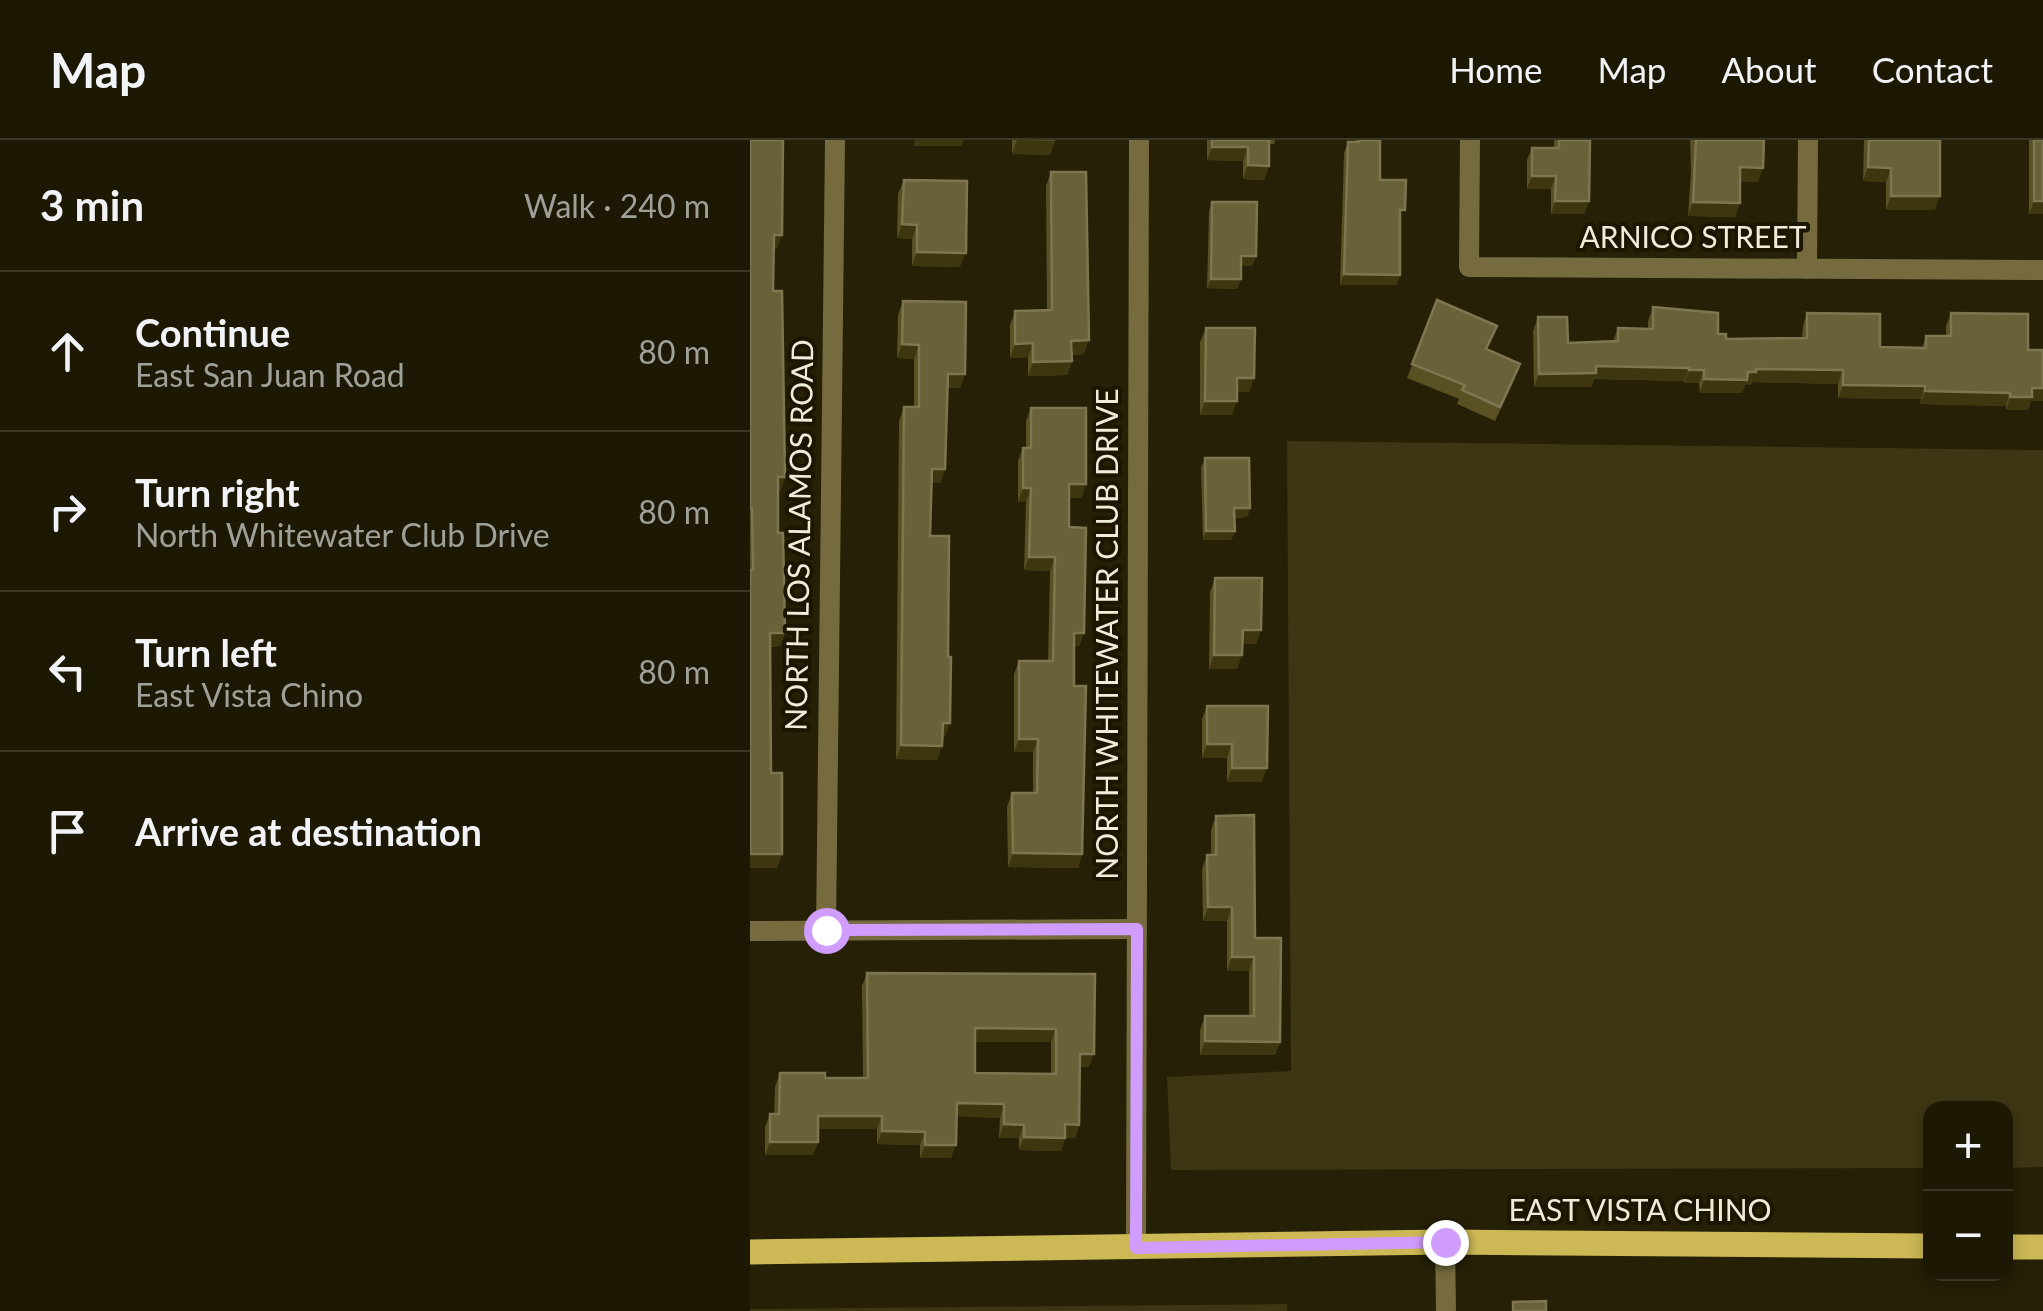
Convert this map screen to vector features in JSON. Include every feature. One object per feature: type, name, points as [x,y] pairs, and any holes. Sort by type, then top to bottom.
[{"type":"main road","name":"EAST VISTA CHINO","points":[[750,1252],[1445,1242],[1923,1246]]},
{"type":"main road","points":[[2013,1247],[2043,1247]]},
{"type":"street","name":"NORTH LOS ALAMOS ROAD","points":[[826,930],[834,140]]},
{"type":"street","name":"NORTH WHITEWATER CLUB DRIVE","points":[[1136,1248],[1140,140]]},
{"type":"street","name":"ARNICO STREET","points":[[1470,140],[1469,267],[2043,270]]},
{"type":"street","points":[[1807,269],[1808,140]]},
{"type":"street","points":[[750,931],[1137,929]]},
{"type":"street","points":[[1445,1242],[1446,1311]]},
{"type":"shaded area","points":[[1287,441],[2043,450],[2043,1167],[2013,1168],[2013,1101],[1923,1101],[1923,1168],[1171,1170],[1167,1077],[1291,1071]]},
{"type":"shaded area","points":[[1287,1304],[1287,1311],[750,1311],[750,1309]]},
{"type":"building","points":[[750,140],[783,140],[782,235],[774,235],[773,291],[782,291],[785,477],[778,477],[778,533],[783,533],[785,633],[770,633],[771,773],[782,773],[782,854],[750,854]]},
{"type":"building","points":[[1212,140],[1269,140],[1269,166],[1248,165],[1248,147],[1212,147]]},
{"type":"building","points":[[1380,140],[1380,180],[1406,180],[1405,210],[1400,210],[1400,275],[1344,274],[1348,142]]},
{"type":"building","points":[[1559,140],[1590,140],[1589,201],[1555,201],[1556,176],[1532,176],[1532,148],[1559,148]]},
{"type":"building","points":[[1696,140],[1764,140],[1763,168],[1740,167],[1740,203],[1693,202]]},
{"type":"building","points":[[1869,140],[1940,140],[1940,196],[1891,196],[1891,168],[1868,167]]},
{"type":"building","points":[[2034,140],[2043,140],[2043,201],[2034,201]]},
{"type":"building","points":[[1051,172],[1086,172],[1089,340],[1071,341],[1072,361],[1033,362],[1033,343],[1015,344],[1015,311],[1052,310]]},
{"type":"building","points":[[904,180],[967,181],[966,253],[917,252],[917,225],[902,224]]},
{"type":"building","points":[[1212,202],[1257,202],[1256,256],[1241,256],[1241,279],[1211,279]]},
{"type":"building","points":[[1437,300],[1497,326],[1486,349],[1520,364],[1500,407],[1462,390],[1465,385],[1412,364]]},
{"type":"building","points":[[903,301],[966,302],[965,374],[948,374],[945,469],[932,469],[930,536],[949,536],[950,723],[943,723],[942,746],[901,745],[904,407],[919,407],[919,345],[902,344]]},
{"type":"building","points":[[1653,307],[1718,313],[1718,334],[1726,334],[1726,339],[1807,338],[1807,313],[1880,314],[1880,347],[1926,348],[1926,336],[1951,336],[1951,313],[2028,314],[2028,350],[2043,350],[2043,388],[2032,388],[2032,397],[2010,397],[2010,393],[1925,391],[1925,386],[1843,385],[1843,370],[1756,369],[1748,372],[1747,380],[1704,379],[1704,370],[1689,368],[1596,366],[1596,373],[1539,374],[1538,317],[1567,317],[1568,343],[1618,341],[1618,328],[1653,329]]},
{"type":"building","points":[[1206,328],[1255,328],[1254,378],[1237,378],[1237,401],[1205,401]]},
{"type":"building","points":[[1031,408],[1086,408],[1086,484],[1069,484],[1069,527],[1086,528],[1084,633],[1074,633],[1074,686],[1086,686],[1082,854],[1013,853],[1012,793],[1037,793],[1038,739],[1019,739],[1019,661],[1053,661],[1055,557],[1029,557],[1031,488],[1023,488],[1023,448],[1031,448]]},
{"type":"building","points":[[1205,458],[1249,458],[1250,508],[1234,508],[1235,531],[1206,531]]},
{"type":"building","points":[[1215,578],[1262,578],[1261,630],[1243,630],[1242,655],[1214,655]]},
{"type":"building","points":[[1207,706],[1268,706],[1267,768],[1232,768],[1232,744],[1207,744]]},
{"type":"building","points":[[1254,815],[1255,938],[1281,938],[1280,1042],[1205,1041],[1205,1016],[1254,1016],[1254,957],[1232,957],[1232,907],[1208,907],[1207,855],[1216,855],[1216,816]]},
{"type":"building","points":[[867,973],[1095,974],[1094,1054],[1080,1054],[1079,1125],[1065,1124],[1065,1138],[1024,1137],[1024,1125],[1004,1124],[1004,1104],[957,1103],[956,1145],[925,1145],[925,1132],[882,1131],[882,1116],[818,1116],[818,1142],[770,1142],[770,1114],[779,1114],[780,1073],[868,1078]],"holes":[[[975,1028],[1056,1029],[1056,1074],[975,1073]]]},
{"type":"building","points":[[1546,1301],[1546,1311],[1513,1311],[1513,1302]]},
{"type":"route","points":[[826,930],[1137,929],[1136,1248],[1445,1242]]}]
